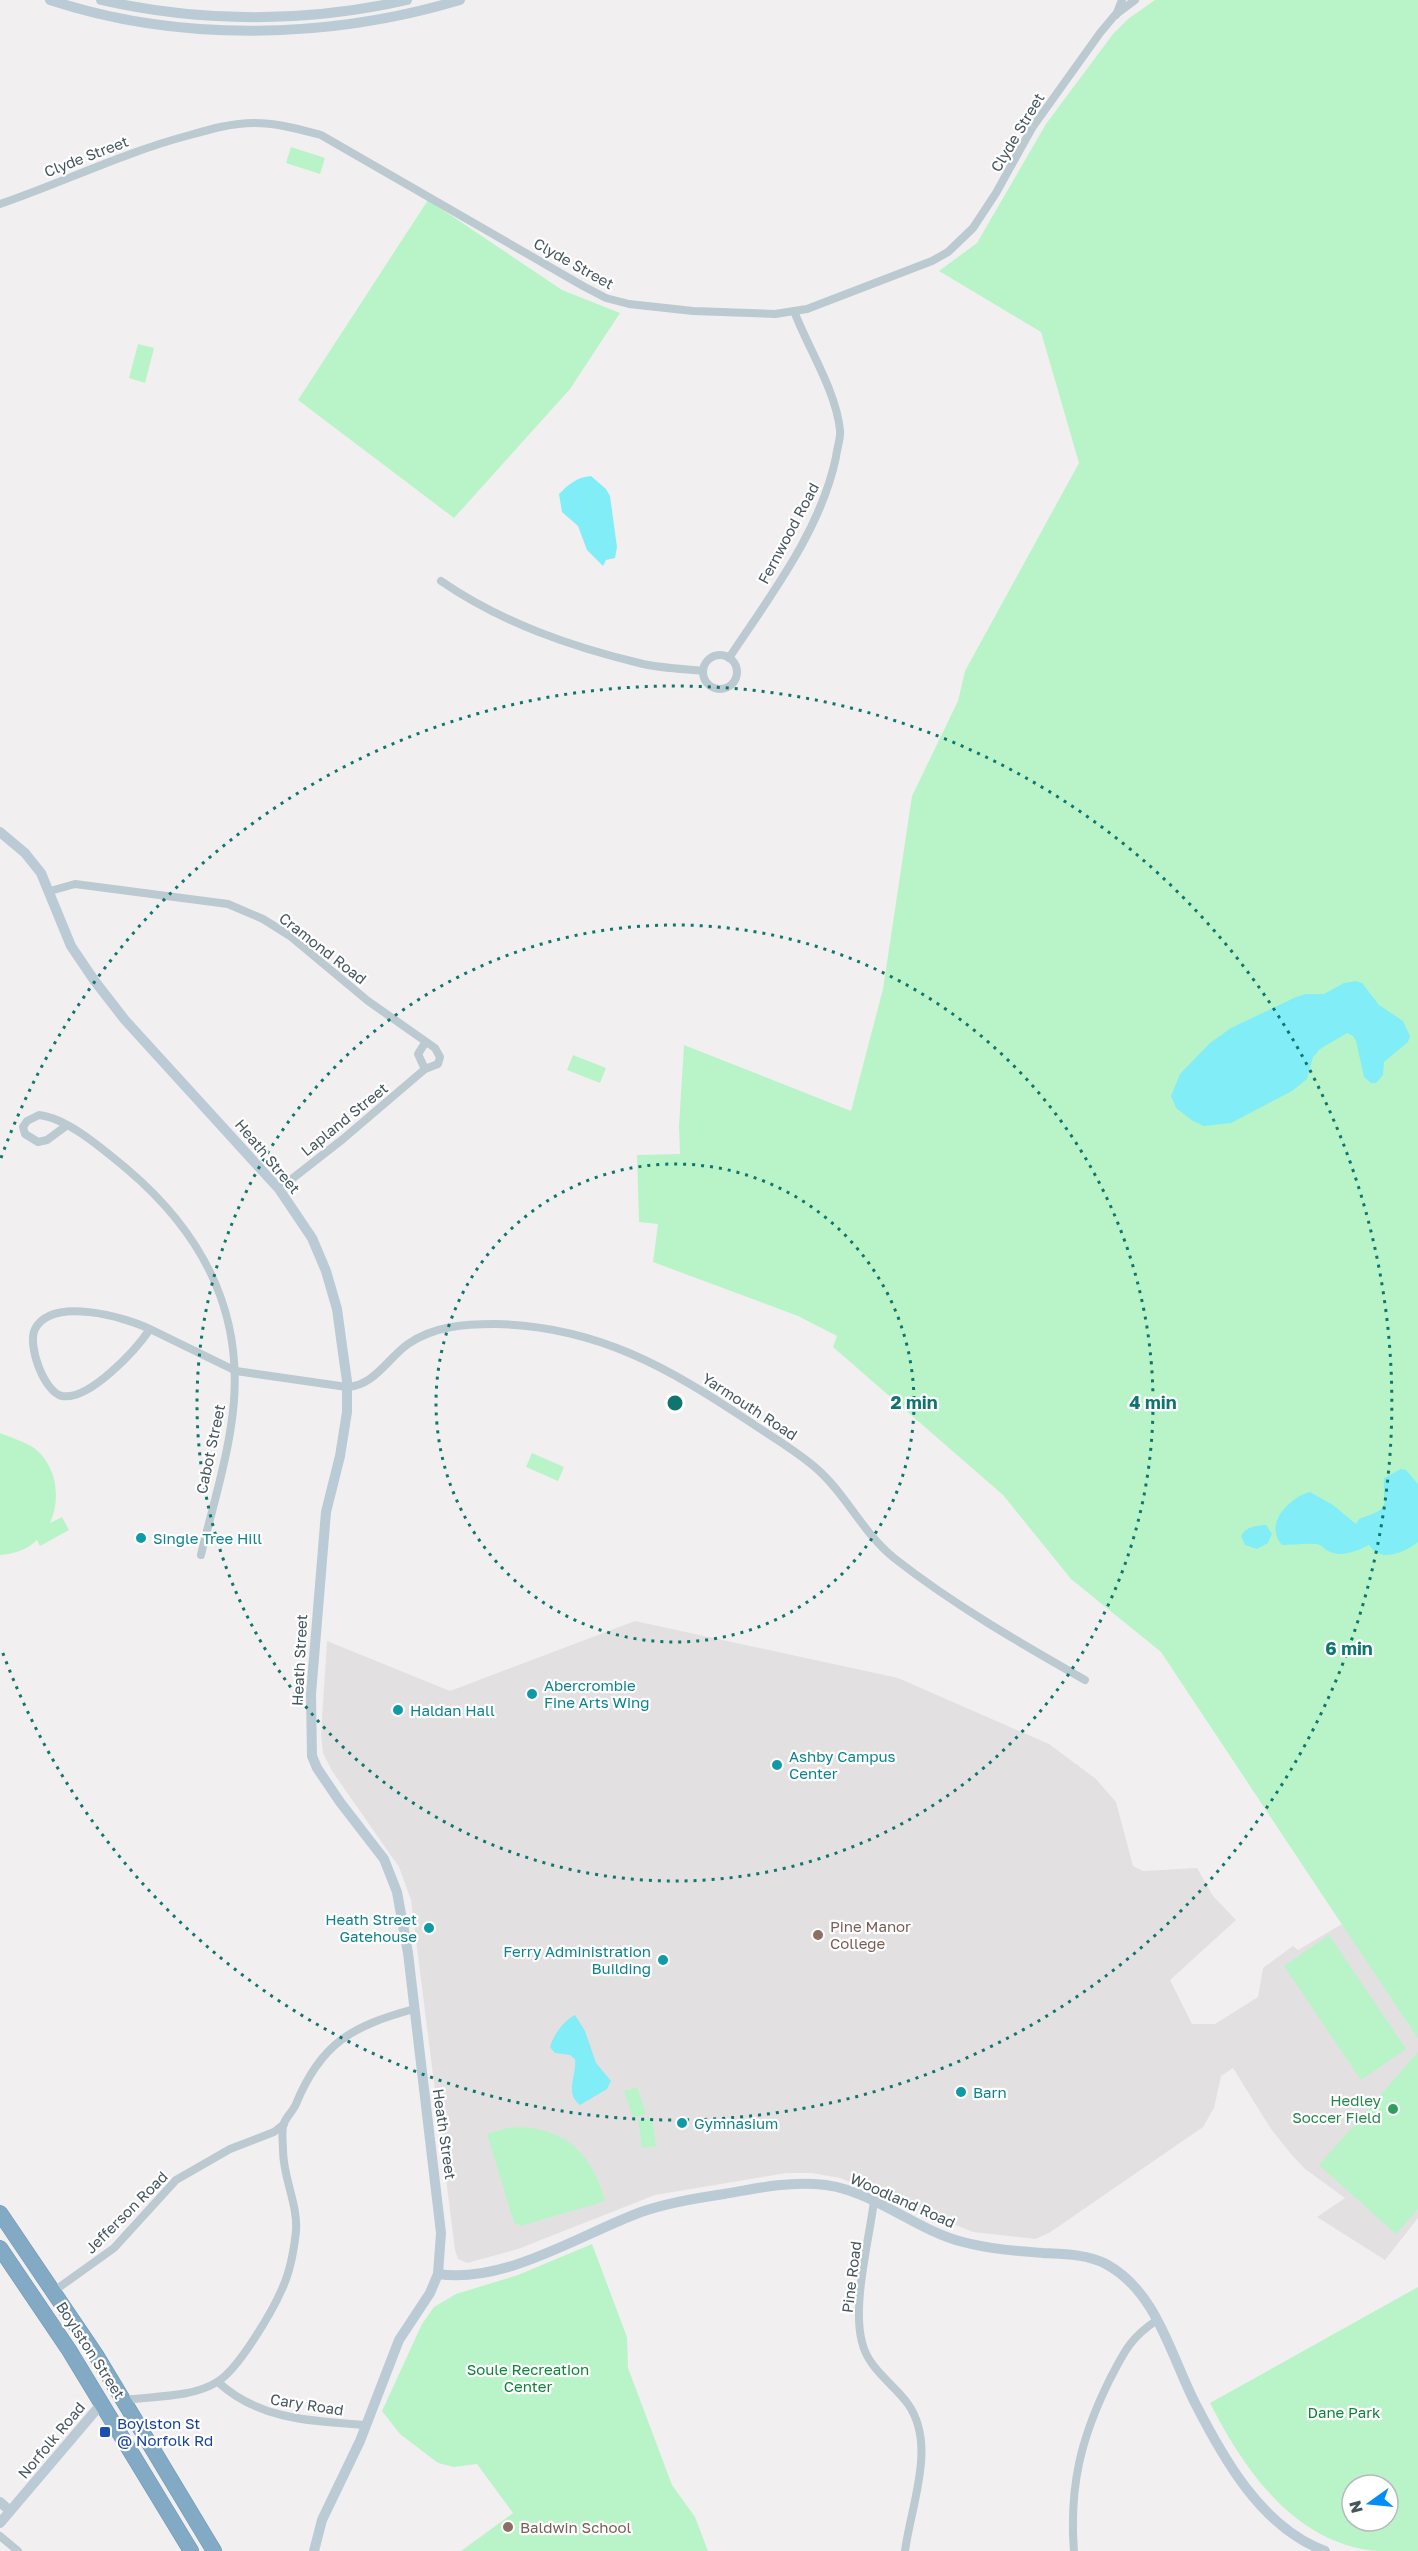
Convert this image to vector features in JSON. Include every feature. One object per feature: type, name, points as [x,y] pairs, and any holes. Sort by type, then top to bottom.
[{"type":"highway","name":"Boylston Street","points":[[0,2213],[123,2400],[214,2551]]},
{"type":"highway","name":"Boylston Street","points":[[0,2248],[102,2403],[191,2551]]},
{"type":"street","points":[[50,0],[147,22],[187,27],[249,30],[345,25],[396,16],[460,0]]},
{"type":"street","points":[[101,0],[188,14],[270,17],[344,12],[407,0]]},
{"type":"street","name":"Clyde Street","points":[[0,204],[127,154],[180,137],[218,127],[252,123],[287,125],[321,135],[583,286],[612,300],[693,311],[775,314],[807,309],[925,264],[948,252],[973,228],[996,193],[1032,128],[1115,15],[1122,0]]},
{"type":"street","name":"Clyde Street","points":[[1115,15],[1135,0]]},
{"type":"street","name":"Fernwood Road","points":[[729,658],[798,549],[817,512],[830,483],[840,432],[836,409],[794,311]]},
{"type":"street","points":[[441,581],[494,614],[545,635],[645,664],[703,671]]},
{"type":"street","points":[[720,655],[734,662],[737,673],[729,687],[713,688],[705,682],[703,671],[710,658],[720,655]]},
{"type":"street","name":"Heath Street","points":[[0,832],[26,853],[41,873],[71,946],[125,1020],[279,1188],[312,1238],[327,1271],[337,1309],[347,1387],[347,1412],[340,1456],[326,1512],[311,1694],[312,1756],[317,1768],[340,1802],[378,1849],[389,1869],[403,1915],[440,2216],[441,2257],[438,2274],[430,2293],[399,2340],[366,2425],[322,2520],[314,2551]]},
{"type":"street","name":"Cramond Road","points":[[50,891],[75,884],[228,904],[263,919],[290,936],[368,1001],[425,1043]]},
{"type":"street","points":[[425,1043],[418,1054],[425,1069]]},
{"type":"street","name":"Lapland Street","points":[[279,1188],[343,1139],[425,1069],[438,1064],[440,1057],[435,1048],[425,1043]]},
{"type":"street","name":"Cabot Street","points":[[66,1126],[47,1140],[38,1142],[25,1134],[23,1127],[27,1121],[39,1115],[52,1118],[66,1126],[112,1157],[141,1181],[169,1209],[193,1240],[211,1269],[222,1299],[236,1371],[231,1427],[201,1555]]},
{"type":"street","points":[[150,1329],[139,1343],[94,1386],[75,1396],[59,1394],[50,1389],[39,1366],[33,1345],[34,1333],[43,1320],[67,1312],[105,1314],[133,1321],[150,1329],[236,1371],[347,1387]]},
{"type":"street","name":"Yarmouth Road","points":[[347,1387],[357,1387],[374,1377],[409,1343],[440,1329],[456,1326],[495,1324],[532,1327],[607,1344],[643,1357],[698,1387],[818,1469],[874,1539],[895,1558],[992,1627],[1086,1680]]},
{"type":"street","points":[[123,2400],[188,2392],[218,2382],[238,2360],[263,2324],[283,2288],[292,2253],[296,2229],[283,2153],[284,2124],[319,2059],[339,2041],[361,2027],[414,2009]]},
{"type":"street","name":"Jefferson Road","points":[[54,2292],[114,2248],[176,2180],[230,2149],[274,2132],[284,2124]]},
{"type":"street","name":"Woodland Road","points":[[438,2274],[466,2277],[498,2270],[645,2211],[746,2190],[815,2184],[845,2189],[874,2201],[899,2216],[959,2241],[1005,2250],[1073,2255],[1104,2263],[1136,2287],[1157,2319],[1194,2400],[1222,2450],[1248,2489],[1289,2533],[1324,2551]]},
{"type":"street","name":"Pine Road","points":[[874,2201],[860,2303],[861,2342],[874,2368],[909,2405],[918,2424],[922,2441],[920,2465],[904,2551]]},
{"type":"street","points":[[1074,2551],[1074,2489],[1086,2431],[1132,2339],[1157,2319]]},
{"type":"street","name":"Cary Road","points":[[218,2382],[243,2402],[264,2411],[286,2417],[366,2425]]},
{"type":"street","name":"Norfolk Road","points":[[0,2523],[102,2403]]},
{"type":"street","points":[[0,2502],[10,2511]]},
{"type":"street","points":[[0,2536],[18,2551]]},
{"type":"shaded area","name":"Pine Manor College","points":[[635,1621],[898,1678],[1049,1744],[1096,1779],[1116,1802],[1133,1866],[1143,1871],[1197,1868],[1213,1896],[1236,1920],[1170,1980],[1192,2024],[1215,2024],[1258,1997],[1263,1968],[1293,1946],[1298,1950],[1342,1924],[1418,2039],[1418,2218],[1385,2260],[1317,2217],[1345,2198],[1305,2169],[1291,2154],[1271,2129],[1233,2068],[1221,2076],[1214,2108],[1203,2127],[1049,2233],[1035,2239],[973,2232],[840,2178],[812,2173],[786,2173],[655,2195],[518,2249],[467,2263],[458,2259],[455,2250],[411,1900],[399,1867],[332,1771],[323,1753],[321,1735],[327,1641],[450,1691]]},
{"type":"green space","points":[[1155,0],[1418,0],[1418,2039],[1161,1652],[1071,1579],[1003,1495],[833,1347],[837,1336],[798,1316],[653,1262],[658,1224],[639,1222],[637,1155],[680,1154],[679,1126],[684,1045],[851,1111],[883,989],[912,796],[958,701],[965,671],[1079,463],[1041,332],[939,271],[977,243],[1046,124],[1113,34],[1128,19]]},
{"type":"green space","points":[[291,147],[325,158],[320,174],[286,163]]},
{"type":"green space","points":[[428,200],[562,290],[620,313],[570,389],[454,518],[298,400]]},
{"type":"green space","points":[[138,344],[154,348],[145,383],[129,378]]},
{"type":"green space","points":[[573,1055],[606,1068],[600,1083],[567,1070]]},
{"type":"green space","points":[[0,1433],[31,1446],[46,1461],[56,1491],[54,1513],[50,1523],[62,1517],[69,1530],[40,1546],[37,1540],[20,1551],[0,1555]]},
{"type":"green space","points":[[532,1453],[564,1467],[558,1481],[526,1467]]},
{"type":"green space","points":[[1329,1935],[1406,2049],[1361,2080],[1284,1966]]},
{"type":"green space","name":"Hedley Soccer Field","points":[[1418,2052],[1418,2209],[1396,2234],[1319,2165]]},
{"type":"green space","points":[[637,2087],[646,2114],[633,2118],[624,2091]]},
{"type":"green space","points":[[652,2118],[656,2146],[642,2148],[638,2120]]},
{"type":"green space","points":[[524,2127],[554,2134],[577,2149],[594,2172],[605,2201],[521,2226],[514,2223],[487,2134],[507,2128]]},
{"type":"green space","name":"Soule Recreation Center","points":[[592,2244],[627,2337],[628,2368],[672,2485],[695,2517],[708,2551],[461,2551],[513,2513],[477,2464],[454,2467],[438,2463],[400,2434],[382,2411],[422,2324],[434,2307],[456,2294],[518,2275]]},
{"type":"green space","name":"Dane Park","points":[[1418,2287],[1418,2551],[1377,2551],[1348,2545],[1321,2534],[1297,2519],[1256,2477],[1210,2403]]},
{"type":"water","points":[[591,476],[606,489],[610,496],[617,547],[615,558],[606,560],[603,566],[587,550],[578,526],[562,512],[559,494],[574,482]]},
{"type":"water","points":[[1356,981],[1362,983],[1379,1005],[1403,1021],[1410,1036],[1408,1042],[1384,1062],[1383,1075],[1376,1083],[1371,1083],[1364,1077],[1356,1041],[1347,1033],[1320,1049],[1313,1057],[1307,1079],[1292,1091],[1231,1123],[1204,1126],[1176,1108],[1171,1096],[1180,1074],[1210,1043],[1231,1028],[1296,997],[1306,994],[1324,994],[1344,983]]},
{"type":"water","points":[[1401,1469],[1406,1470],[1418,1484],[1418,1542],[1409,1548],[1386,1555],[1375,1551],[1369,1545],[1338,1554],[1316,1544],[1282,1545],[1277,1537],[1277,1520],[1281,1512],[1295,1499],[1310,1492],[1333,1505],[1356,1524],[1359,1519],[1382,1509],[1384,1478]]},
{"type":"water","points":[[1266,1525],[1272,1534],[1268,1543],[1257,1549],[1245,1545],[1241,1536],[1246,1530]]},
{"type":"water","points":[[575,2015],[585,2031],[596,2063],[611,2081],[607,2089],[580,2105],[575,2100],[572,2090],[575,2059],[570,2055],[555,2053],[550,2047],[560,2029]]},
{"type":"place","name":"Single Tree Hill","points":[[141,1538]]},
{"type":"place","name":"Abercrombie Fine Arts Wing","points":[[532,1694]]},
{"type":"place","name":"Haldan Hall","points":[[398,1710]]},
{"type":"place","name":"Ashby Campus Center","points":[[777,1765]]},
{"type":"place","name":"Heath Street Gatehouse","points":[[429,1928]]},
{"type":"place","name":"Pine Manor College","points":[[818,1935]]},
{"type":"place","name":"Ferry Administration Building","points":[[663,1960]]},
{"type":"place","name":"Barn","points":[[961,2092]]},
{"type":"place","name":"Hedley Soccer Field","points":[[1393,2109]]},
{"type":"place","name":"Gymnasium","points":[[682,2123]]},
{"type":"place","name":"Boylston St @ Norfolk Rd","points":[[105,2432]]},
{"type":"place","name":"Baldwin School","points":[[508,2527]]}]
